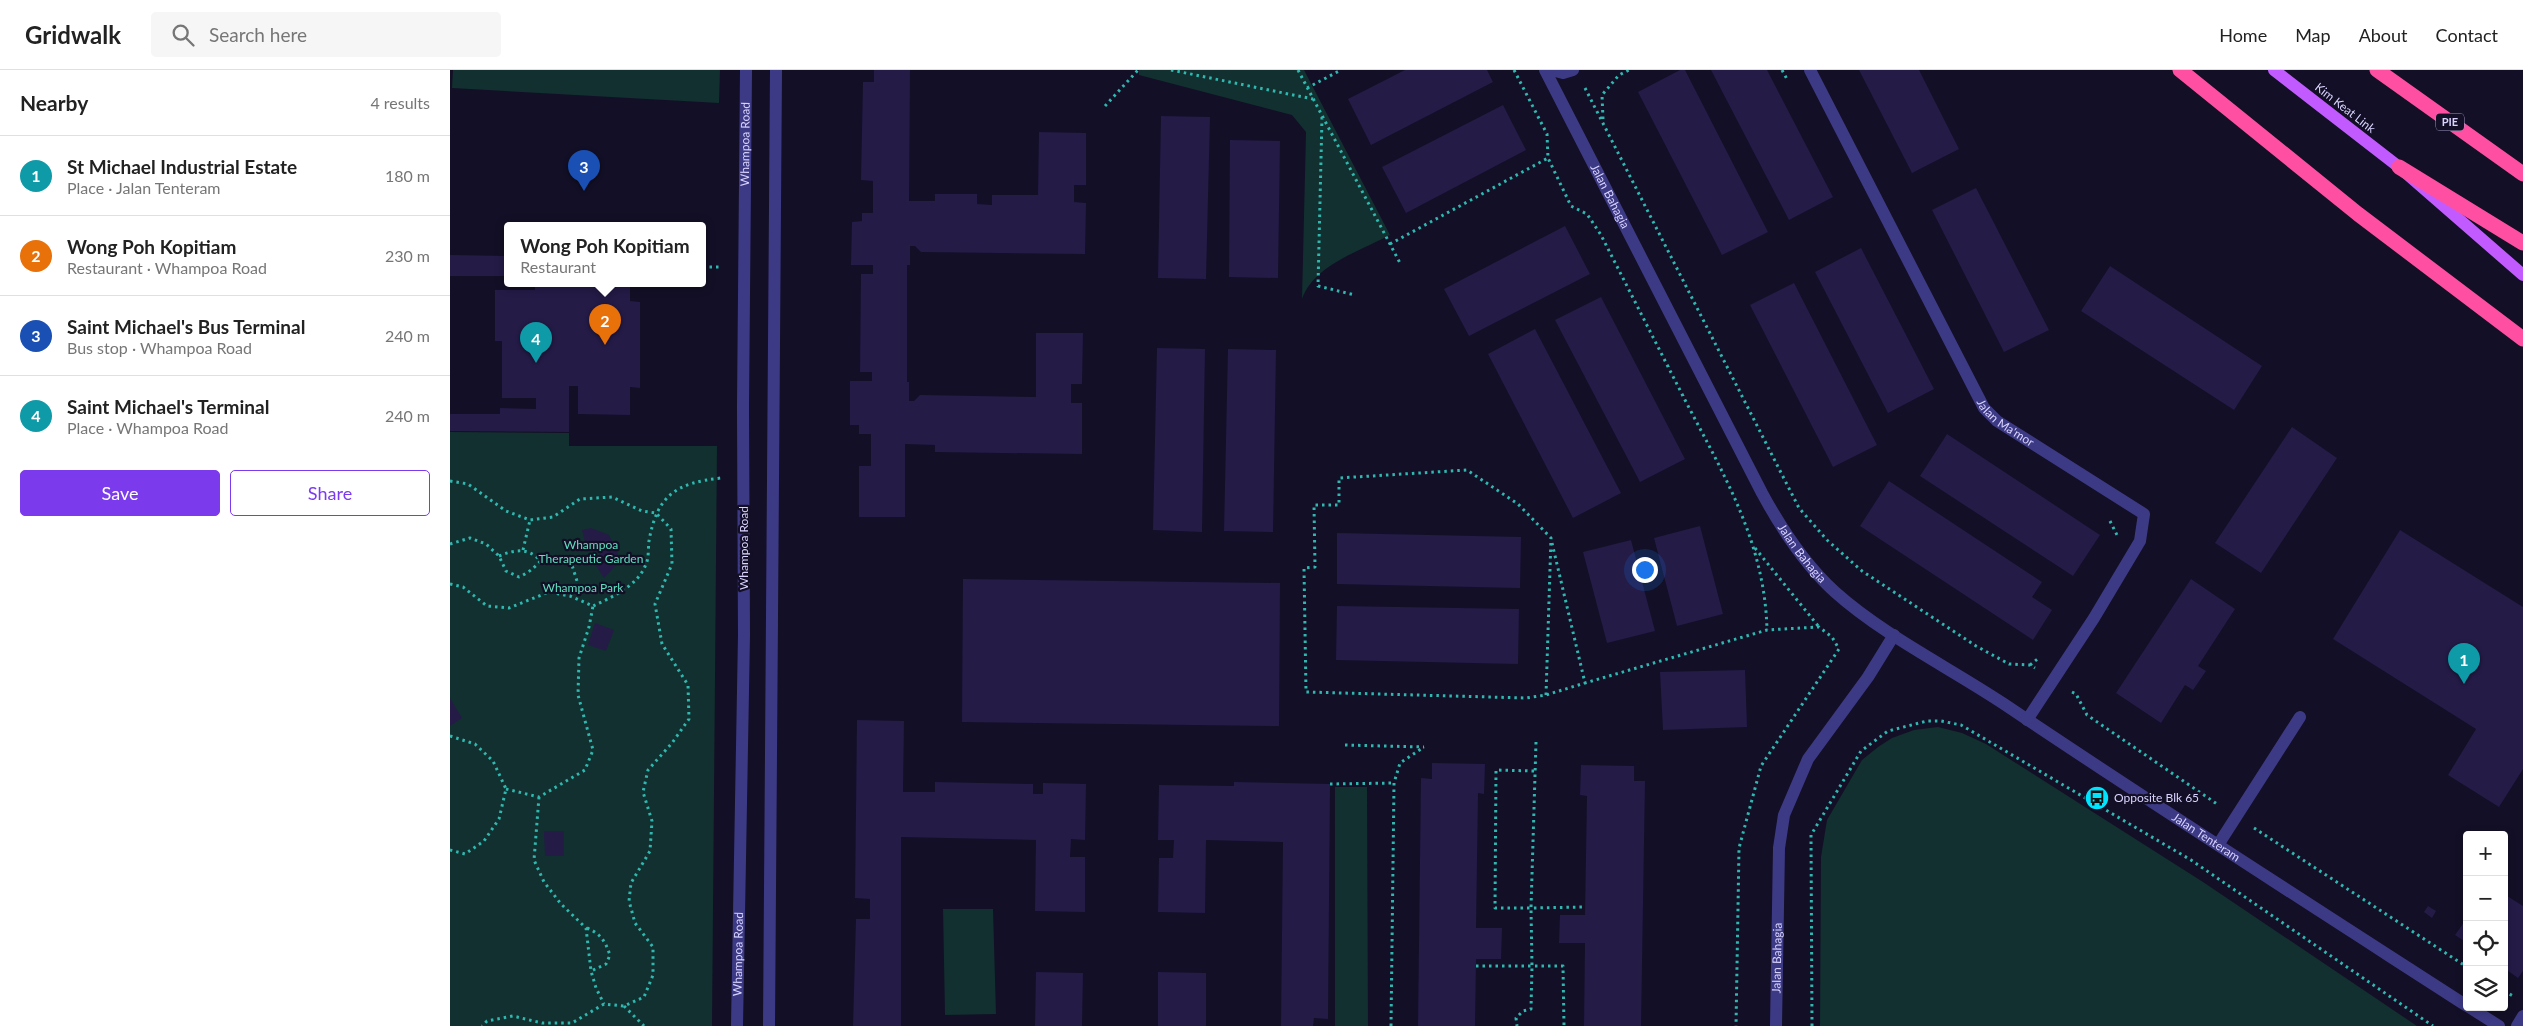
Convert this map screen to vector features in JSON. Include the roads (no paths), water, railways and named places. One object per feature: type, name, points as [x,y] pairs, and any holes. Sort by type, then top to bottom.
[{"type":"highway","points":[[2180,70],[2358,214],[2523,339]]},
{"type":"highway","name":"PIE","points":[[2377,70],[2523,174]]},
{"type":"highway","points":[[2399,167],[2523,244]]},
{"type":"main road","name":"Kim Keat Link","points":[[2274,70],[2399,167],[2523,275]]},
{"type":"street","name":"Whampoa Road","points":[[737,1026],[744,635],[746,70]]},
{"type":"street","points":[[769,1026],[776,70]]},
{"type":"street","name":"Jalan Bahagia","points":[[1545,70],[1775,516],[1790,539],[1834,591],[1894,635],[1868,677],[1808,759],[1784,815],[1779,848],[1776,1026]]},
{"type":"street","points":[[1551,70],[1577,74]]},
{"type":"street","name":"Jalan Ma'mor","points":[[1810,70],[1984,408],[1997,421],[2144,514],[2140,541],[2027,720]]},
{"type":"street","name":"Jalan Tenteram","points":[[1894,635],[1956,672],[2218,845],[2463,1003]]},
{"type":"street","points":[[2218,845],[2300,716]]},
{"type":"street","name":"Jalan Tenteram","points":[[2476,1011],[2499,1026]]},
{"type":"street","points":[[2517,1026],[2523,1016]]},
{"type":"place","name":"Saint Michael's Bus Terminal","points":[[584,191]]},
{"type":"place","name":"Wong Poh Kopitiam","points":[[605,345]]},
{"type":"place","name":"Saint Michael's Terminal","points":[[536,363]]},
{"type":"place","name":"St Michael Industrial Estate","points":[[2464,684]]},
{"type":"place","name":"Opposite Blk 65","points":[[2097,798]]},
{"type":"park label","name":"Whampoa Therapeutic Garden","points":[[591,552]]},
{"type":"park label","name":"Whampoa Park","points":[[583,588]]}]
